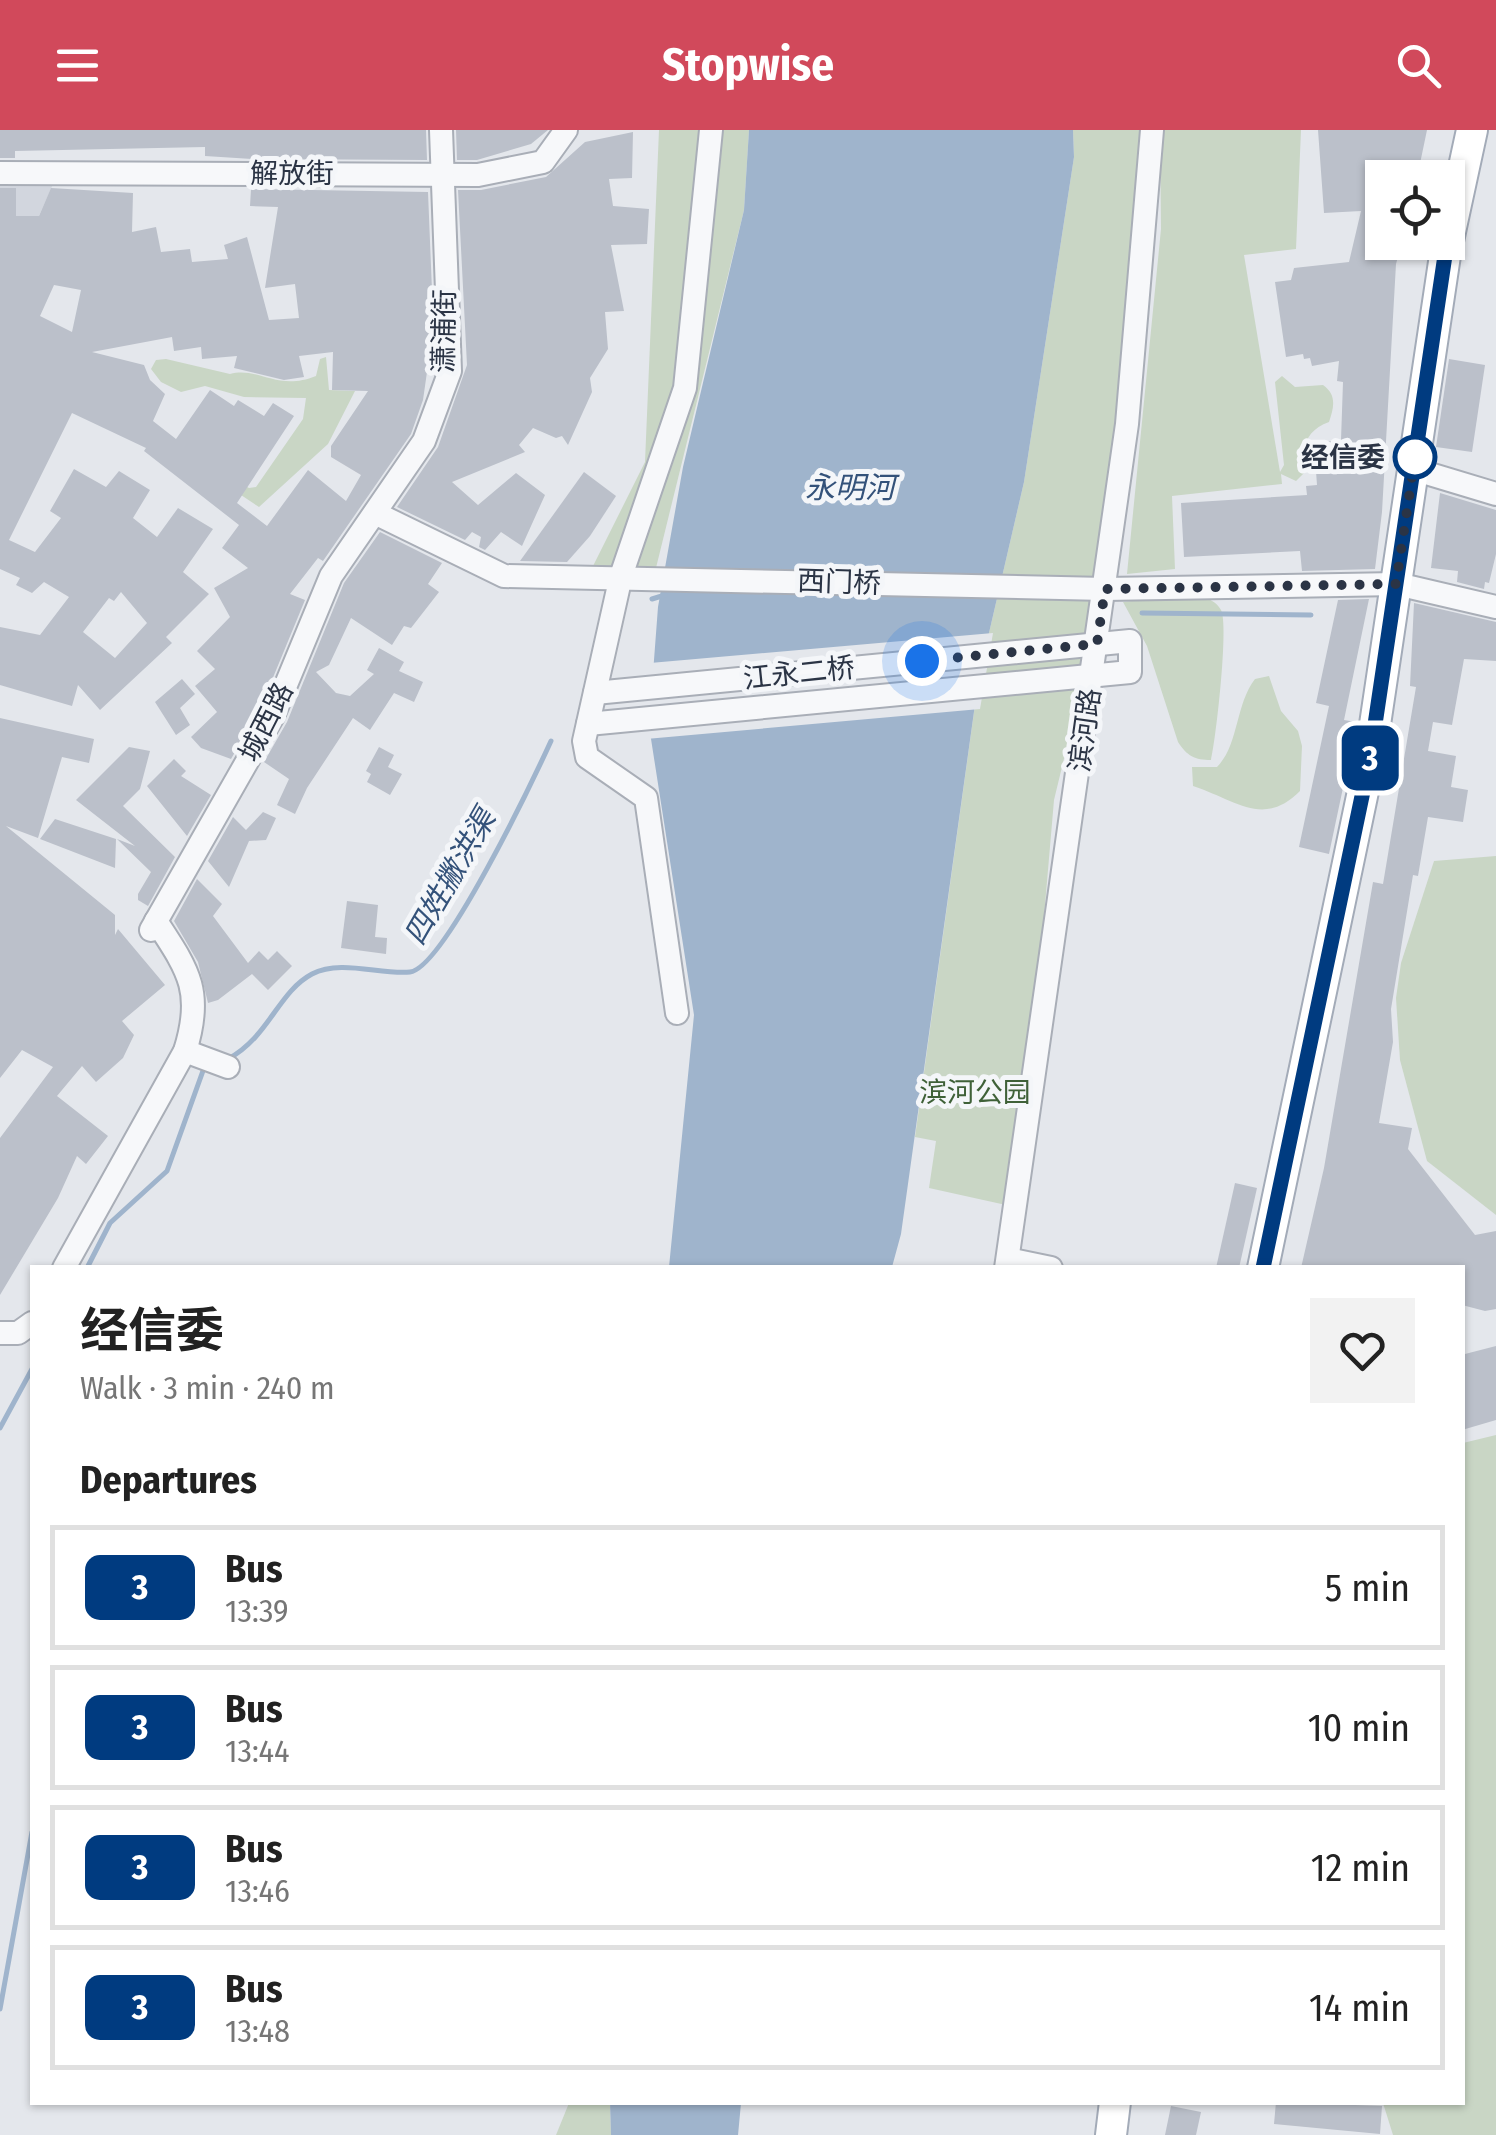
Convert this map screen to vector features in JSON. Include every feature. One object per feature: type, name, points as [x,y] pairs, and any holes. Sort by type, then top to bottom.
[{"type":"main road","points":[[1465,161],[1472,130]]},
{"type":"main road","points":[[1264,1265],[1370,758],[1444,260]]},
{"type":"main road","points":[[1110,2135],[1115,2105]]},
{"type":"street","name":"潇浦街","points":[[375,513],[424,441],[450,371],[441,130]]},
{"type":"street","name":"解放街","points":[[0,173],[478,175],[543,162],[566,130]]},
{"type":"street","points":[[677,1013],[646,798],[588,756],[584,741],[622,576],[685,388],[711,130]]},
{"type":"street","name":"滨河路","points":[[1007,1263],[1127,424],[1152,130]]},
{"type":"street","points":[[1413,469],[1496,494]]},
{"type":"street","name":"西门桥","points":[[375,513],[504,576],[654,576],[1105,589],[1396,584],[1496,607]]},
{"type":"street","name":"城西路","points":[[194,1054],[196,1017],[188,970],[154,925],[273,716],[332,576],[375,513]]},
{"type":"street","name":"江永二桥","points":[[588,724],[1130,672],[1130,641],[595,694]]},
{"type":"street","points":[[66,1265],[194,1054],[228,1067]]},
{"type":"street","points":[[0,1333],[18,1333],[30,1324]]},
{"type":"shaded area","points":[[0,173],[58,173],[0,303]]},
{"type":"green space","points":[[659,130],[749,130],[744,210],[654,576],[588,576],[645,462]]},
{"type":"green space","name":"滨河公园","points":[[1073,130],[1151,130],[1105,589],[1054,800],[1025,1138],[1015,1207],[929,1188],[936,1141],[915,1137],[979,676],[1024,482],[1074,157]]},
{"type":"green space","points":[[1160,130],[1301,130],[1296,249],[1244,255],[1280,472],[1284,465],[1275,382],[1282,376],[1295,387],[1323,385],[1331,393],[1333,406],[1329,422],[1315,429],[1307,440],[1309,468],[1296,481],[1281,474],[1282,484],[1172,496],[1175,569],[1127,574],[1161,229]]},
{"type":"green space","points":[[326,357],[329,390],[355,391],[328,444],[259,507],[232,489],[229,477],[249,488],[256,487],[303,419],[306,398],[244,397],[205,386],[181,392],[161,382],[151,369],[156,360],[166,359],[230,374],[250,373],[290,381],[316,376],[320,359]]},
{"type":"green space","points":[[1186,595],[1215,602],[1223,620],[1221,683],[1211,760],[1192,756],[1178,742],[1147,646],[1123,602]]},
{"type":"green space","points":[[1269,676],[1281,711],[1298,731],[1302,746],[1300,791],[1274,808],[1261,809],[1193,786],[1192,767],[1217,767],[1229,748],[1249,689],[1255,679]]},
{"type":"green space","points":[[1496,856],[1496,1215],[1427,1161],[1400,1060],[1396,998],[1401,963],[1434,861]]},
{"type":"green space","points":[[1496,1435],[1496,2135],[1393,2135],[1384,2105],[1465,2105],[1465,1443]]},
{"type":"green space","points":[[568,2105],[610,2105],[611,2135],[556,2135]]},
{"type":"water","name":"永明河","points":[[749,130],[1073,130],[1074,157],[1024,482],[979,676],[901,1234],[893,1265],[669,1265],[694,1015],[649,726],[658,607],[683,467],[744,210]]},
{"type":"water","points":[[610,2105],[741,2105],[738,2135],[611,2135]]},
{"type":"pier","points":[[993,633],[980,709],[646,739],[650,663]]},
{"type":"building","points":[[0,130],[426,130],[427,160],[252,159],[205,156],[205,147],[15,151],[15,158],[0,158]]},
{"type":"building","points":[[456,130],[548,130],[531,144],[477,160],[457,160]]},
{"type":"building","points":[[1318,130],[1427,130],[1421,160],[1365,160],[1365,260],[1397,260],[1375,569],[1302,571],[1300,551],[1184,557],[1181,503],[1307,495],[1306,486],[1317,485],[1314,443],[1341,440],[1343,382],[1337,381],[1339,361],[1312,366],[1310,358],[1304,359],[1303,354],[1286,357],[1275,282],[1291,280],[1294,268],[1349,262],[1361,211],[1324,213]]},
{"type":"building","points":[[633,132],[632,178],[609,179],[613,206],[649,209],[647,244],[611,245],[624,311],[605,312],[608,349],[590,378],[592,392],[568,445],[562,436],[556,438],[533,428],[519,445],[525,452],[452,482],[478,505],[516,473],[545,495],[522,546],[501,532],[485,550],[479,547],[481,537],[472,532],[465,540],[397,507],[438,447],[467,365],[458,190],[481,190],[546,177],[585,142]]},
{"type":"building","points":[[0,188],[16,188],[16,216],[39,216],[51,188],[133,193],[132,232],[156,227],[161,252],[190,249],[192,262],[228,259],[224,245],[247,237],[269,320],[299,318],[295,284],[265,288],[278,207],[250,206],[251,189],[428,192],[435,365],[428,365],[423,400],[411,434],[323,561],[318,558],[290,594],[305,600],[260,709],[231,759],[201,748],[191,737],[217,712],[195,686],[215,669],[197,651],[230,617],[214,588],[248,568],[222,548],[239,525],[144,451],[146,448],[72,413],[9,540],[35,552],[61,518],[50,511],[74,469],[106,487],[119,471],[150,490],[133,518],[157,537],[178,508],[213,529],[183,572],[209,594],[166,637],[172,643],[100,710],[78,685],[72,706],[0,685],[0,627],[40,635],[69,597],[44,582],[32,593],[16,585],[20,578],[0,569]],"holes":[[[54,285],[81,290],[72,332],[40,316]],[[172,337],[174,351],[201,347],[202,359],[237,356],[234,368],[284,380],[304,377],[299,356],[333,352],[332,390],[368,391],[331,446],[331,457],[361,475],[346,501],[308,470],[267,526],[237,503],[294,416],[273,403],[264,416],[238,400],[234,406],[210,390],[176,439],[153,421],[165,394],[150,380],[144,365],[92,352]],[[121,592],[147,623],[115,658],[83,632],[109,598],[114,601]]]},
{"type":"building","points":[[1449,359],[1485,365],[1472,452],[1436,447]]},
{"type":"building","points":[[584,472],[616,496],[590,536],[567,562],[520,561]]},
{"type":"building","points":[[1440,493],[1496,510],[1496,554],[1484,589],[1457,582],[1458,571],[1431,568]]},
{"type":"building","points":[[380,532],[442,563],[428,584],[439,592],[411,628],[404,626],[392,645],[351,618],[329,665],[316,672],[336,693],[350,696],[374,674],[367,670],[379,648],[404,662],[399,671],[423,682],[414,702],[394,693],[370,730],[353,718],[307,788],[295,814],[277,805],[289,779],[264,762],[287,722],[344,583]]},
{"type":"building","points":[[1369,599],[1344,720],[1356,722],[1355,731],[1329,854],[1299,847],[1329,706],[1316,703],[1338,600],[1306,601]]},
{"type":"building","points":[[1414,603],[1496,622],[1496,661],[1464,659],[1452,725],[1433,722],[1428,751],[1456,756],[1451,787],[1468,790],[1463,822],[1428,817],[1418,876],[1413,875],[1391,1009],[1393,1042],[1379,1123],[1412,1128],[1408,1149],[1475,1235],[1496,1231],[1496,1309],[1485,1311],[1465,1306],[1465,1265],[1302,1265],[1324,1168],[1373,882],[1383,884],[1416,687],[1410,686]]},
{"type":"building","points":[[182,679],[195,694],[180,708],[190,725],[176,735],[155,702]]},
{"type":"building","points":[[0,718],[94,739],[89,763],[62,757],[38,838],[6,826],[115,915],[115,935],[118,929],[165,985],[122,1021],[134,1035],[123,1058],[96,1082],[82,1066],[57,1096],[108,1136],[86,1164],[77,1156],[58,1198],[0,1295],[0,1138],[53,1067],[22,1050],[0,1078]]},
{"type":"building","points":[[129,747],[150,751],[140,789],[123,806],[175,857],[148,906],[138,900],[138,894],[151,872],[117,839],[135,846],[76,800]]},
{"type":"building","points":[[379,747],[394,755],[388,767],[402,774],[390,795],[367,782],[371,774],[366,771]]},
{"type":"building","points":[[174,759],[186,771],[181,776],[211,795],[187,836],[147,786]]},
{"type":"building","points":[[263,812],[276,818],[266,840],[249,841],[229,887],[208,861],[233,817],[246,830]]},
{"type":"building","points":[[55,819],[116,839],[115,868],[40,839]]},
{"type":"building","points":[[197,879],[222,904],[213,916],[248,963],[259,951],[268,960],[277,951],[292,966],[268,990],[252,974],[208,1003],[198,962],[174,921]]},
{"type":"building","points":[[347,901],[378,905],[375,937],[387,938],[386,954],[341,948]]},
{"type":"building","points":[[1235,1183],[1257,1188],[1240,1265],[1217,1265]]},
{"type":"building","points":[[1496,1346],[1496,1420],[1465,1429],[1465,1354]]},
{"type":"building","points":[[1276,2105],[1382,2106],[1380,2134],[1274,2124]]},
{"type":"building","points":[[1171,2106],[1201,2112],[1196,2135],[1165,2135]]},
{"type":"waterway","points":[[652,599],[665,595]]},
{"type":"waterway","points":[[1142,613],[1311,615]]},
{"type":"waterway","name":"四姓撇洪渠","points":[[228,1059],[254,1039],[290,992],[312,974],[335,968],[410,972],[425,962],[444,939],[487,869],[551,741]]},
{"type":"waterway","name":"四姓撇洪渠","points":[[89,1265],[110,1223],[167,1171],[204,1068]]},
{"type":"waterway","name":"四姓撇洪渠","points":[[0,1428],[30,1373]]},
{"type":"waterway","name":"四姓撇洪渠","points":[[0,2009],[30,1843]]},
{"type":"bus line","name":"3","points":[[1264,1265],[1370,758],[1444,260]]},
{"type":"place","name":"经信委","points":[[1415,457]]},
{"type":"route","points":[[922,661],[1097,644],[1105,589],[1396,584],[1415,457]]}]
